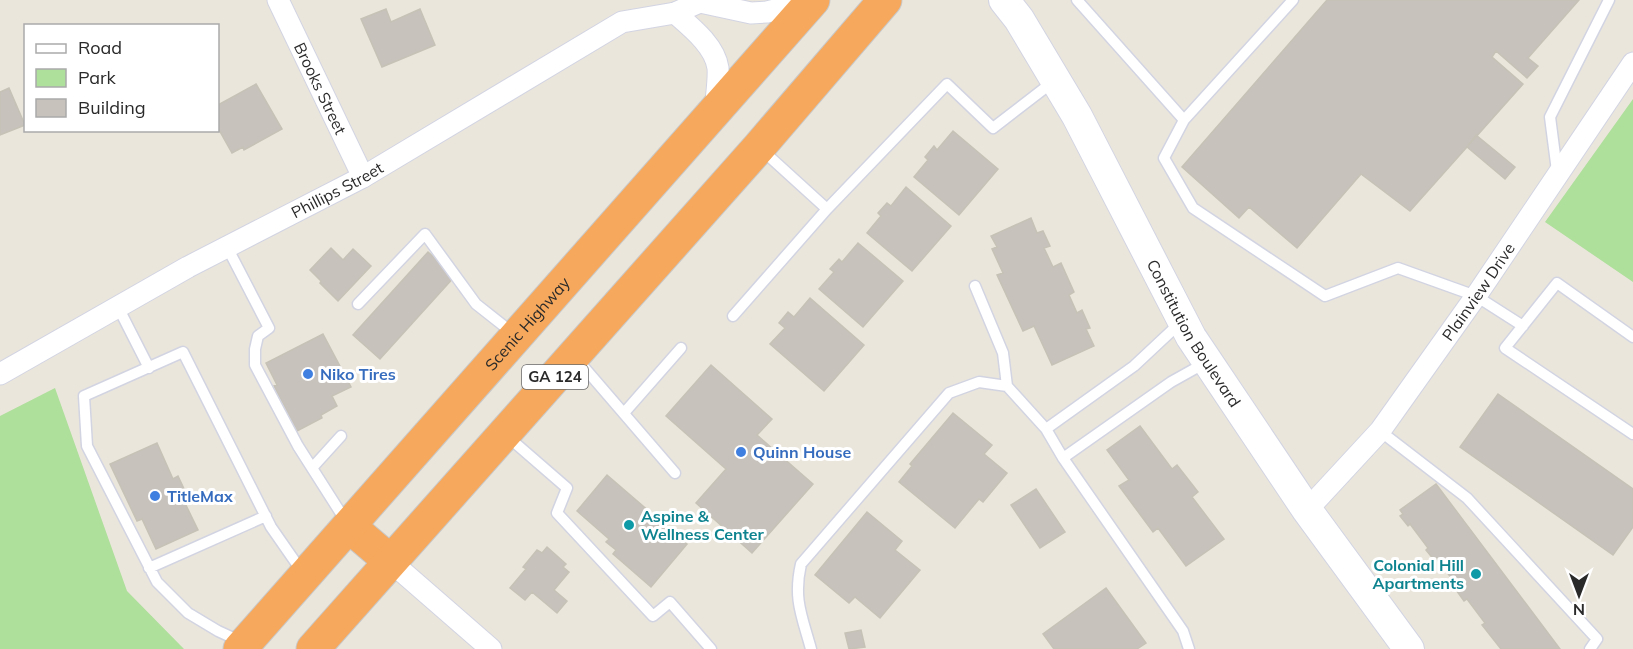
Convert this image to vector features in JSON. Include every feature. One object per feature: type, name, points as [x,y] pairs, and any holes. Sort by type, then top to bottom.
[{"type":"highway","name":"Scenic Highway","points":[[243,646],[813,0]]},
{"type":"highway","name":"GA 124","points":[[313,649],[759,147],[885,0]]},
{"type":"highway","points":[[349,526],[390,561]]},
{"type":"street","name":"Brooks Street","points":[[278,0],[363,177]]},
{"type":"street","name":"Phillips Street","points":[[0,374],[227,247],[363,177],[622,22],[675,13],[700,2],[751,13],[767,12],[813,0]]},
{"type":"street","name":"Constitution Boulevard","points":[[1004,0],[1019,19],[1056,79],[1182,321],[1207,362],[1307,510],[1408,649]]},
{"type":"street","points":[[675,13],[709,47],[718,67],[715,111]]},
{"type":"street","name":"Plainview Drive","points":[[1307,510],[1380,431],[1476,296],[1633,63]]},
{"type":"street","points":[[390,561],[491,649]]},
{"type":"lane","points":[[1077,0],[1184,120]]},
{"type":"lane","points":[[1293,0],[1184,120],[1164,158],[1193,208],[1325,296],[1398,268],[1476,296],[1523,326]]},
{"type":"lane","points":[[1557,176],[1550,117],[1609,0]]},
{"type":"lane","points":[[733,316],[827,209],[947,84],[993,129],[1056,79]]},
{"type":"lane","points":[[759,147],[827,209]]},
{"type":"lane","points":[[358,304],[425,234],[476,304],[498,323],[517,335]]},
{"type":"lane","points":[[227,247],[270,328],[258,336],[255,365],[298,447],[349,526]]},
{"type":"lane","points":[[1633,337],[1557,283],[1505,348],[1633,434]]},
{"type":"lane","points":[[975,286],[1003,353],[1007,386],[1046,429],[1063,458],[1183,632],[1189,649]]},
{"type":"lane","points":[[118,307],[149,368]]},
{"type":"lane","points":[[1046,429],[1134,366],[1182,321]]},
{"type":"lane","points":[[624,413],[681,348]]},
{"type":"lane","points":[[243,646],[188,613],[157,582],[87,447],[84,396],[183,352],[266,516],[305,575]]},
{"type":"lane","points":[[574,355],[675,473]]},
{"type":"lane","points":[[1063,458],[1171,382],[1207,362]]},
{"type":"lane","points":[[812,649],[797,603],[797,582],[801,564],[950,393],[979,382],[1007,386]]},
{"type":"lane","points":[[1380,431],[1467,498],[1597,639],[1590,649]]},
{"type":"lane","points":[[505,434],[567,488],[557,513],[653,616],[670,602],[711,649]]},
{"type":"lane","points":[[312,468],[341,436]]},
{"type":"lane","points":[[149,568],[266,516]]},
{"type":"green space","points":[[1633,99],[1633,282],[1545,222]]},
{"type":"green space","points":[[55,388],[127,591],[184,649],[0,649],[0,416]]},
{"type":"building","points":[[1327,0],[1579,0],[1528,58],[1538,66],[1527,78],[1496,51],[1492,57],[1523,84],[1410,211],[1361,174],[1297,248],[1249,207],[1239,218],[1182,167]]},
{"type":"building","points":[[386,9],[391,22],[420,9],[435,45],[382,67],[361,19]]},
{"type":"building","points":[[256,84],[282,129],[244,150],[243,147],[232,153],[219,130],[219,104]]},
{"type":"building","points":[[9,88],[24,125],[0,135],[0,92]]},
{"type":"building","points":[[953,131],[998,169],[959,215],[914,177],[928,160],[925,157],[934,146],[937,150]]},
{"type":"building","points":[[1476,135],[1515,167],[1505,179],[1467,147]]},
{"type":"building","points":[[906,187],[951,226],[912,271],[867,233],[881,216],[878,213],[887,203],[891,206]]},
{"type":"building","points":[[1031,218],[1037,233],[1043,231],[1050,246],[1044,248],[1053,267],[1061,263],[1074,292],[1069,295],[1077,313],[1082,310],[1090,328],[1086,329],[1094,346],[1052,365],[1034,326],[1023,331],[997,275],[1003,273],[992,249],[997,247],[991,236]]},
{"type":"building","points":[[858,243],[903,281],[863,327],[819,289],[834,272],[830,269],[839,259],[842,262]]},
{"type":"building","points":[[331,248],[343,260],[353,249],[371,266],[338,301],[310,270]]},
{"type":"building","points":[[428,252],[455,276],[380,359],[353,335]]},
{"type":"building","points":[[810,298],[864,345],[824,391],[770,344],[785,328],[779,323],[788,312],[794,317]]},
{"type":"building","name":"Niko Tires","points":[[323,334],[351,387],[332,396],[337,406],[321,415],[322,418],[297,431],[274,386],[277,385],[266,363]]},
{"type":"building","name":"Quinn House","points":[[711,365],[772,419],[757,435],[813,484],[752,553],[696,503],[726,469],[666,416]]},
{"type":"building","points":[[1498,394],[1633,489],[1633,527],[1613,555],[1460,447]]},
{"type":"building","points":[[953,413],[992,445],[984,454],[1007,473],[983,502],[979,499],[955,528],[899,482],[912,466],[910,464]]},
{"type":"building","points":[[1140,426],[1172,469],[1177,465],[1198,492],[1192,497],[1224,539],[1186,566],[1158,528],[1153,532],[1119,486],[1129,480],[1107,450]]},
{"type":"building","name":"TitleMax","points":[[157,443],[173,479],[178,476],[187,495],[182,497],[198,530],[156,549],[142,519],[137,521],[110,464]]},
{"type":"building","name":"Aspine & Wellness Center","points":[[607,475],[687,544],[651,587],[613,554],[616,550],[606,542],[609,539],[577,511]]},
{"type":"building","name":"Colonial Hill Apartments","points":[[1436,484],[1560,649],[1501,649],[1482,625],[1485,623],[1467,599],[1464,601],[1456,590],[1459,588],[1436,558],[1434,560],[1426,550],[1428,548],[1410,524],[1408,526],[1400,516],[1403,514],[1400,510]]},
{"type":"building","points":[[1036,489],[1065,532],[1040,548],[1011,505]]},
{"type":"building","points":[[867,512],[902,541],[895,550],[920,570],[880,618],[855,597],[849,603],[815,575]]},
{"type":"building","points":[[547,547],[566,564],[563,567],[569,572],[554,590],[567,601],[557,613],[532,592],[525,600],[510,588],[526,569],[523,567],[537,550],[542,553]]},
{"type":"building","points":[[1106,588],[1146,643],[1137,649],[1054,649],[1043,634]]},
{"type":"building","points":[[861,630],[865,647],[849,649],[845,633]]},
{"type":"place","name":"Niko Tires","points":[[308,374]]},
{"type":"place","name":"Quinn House","points":[[741,452]]},
{"type":"place","name":"TitleMax","points":[[155,496]]},
{"type":"place","name":"Aspine & Wellness Center","points":[[629,525]]},
{"type":"place","name":"Colonial Hill Apartments","points":[[1476,574]]}]
